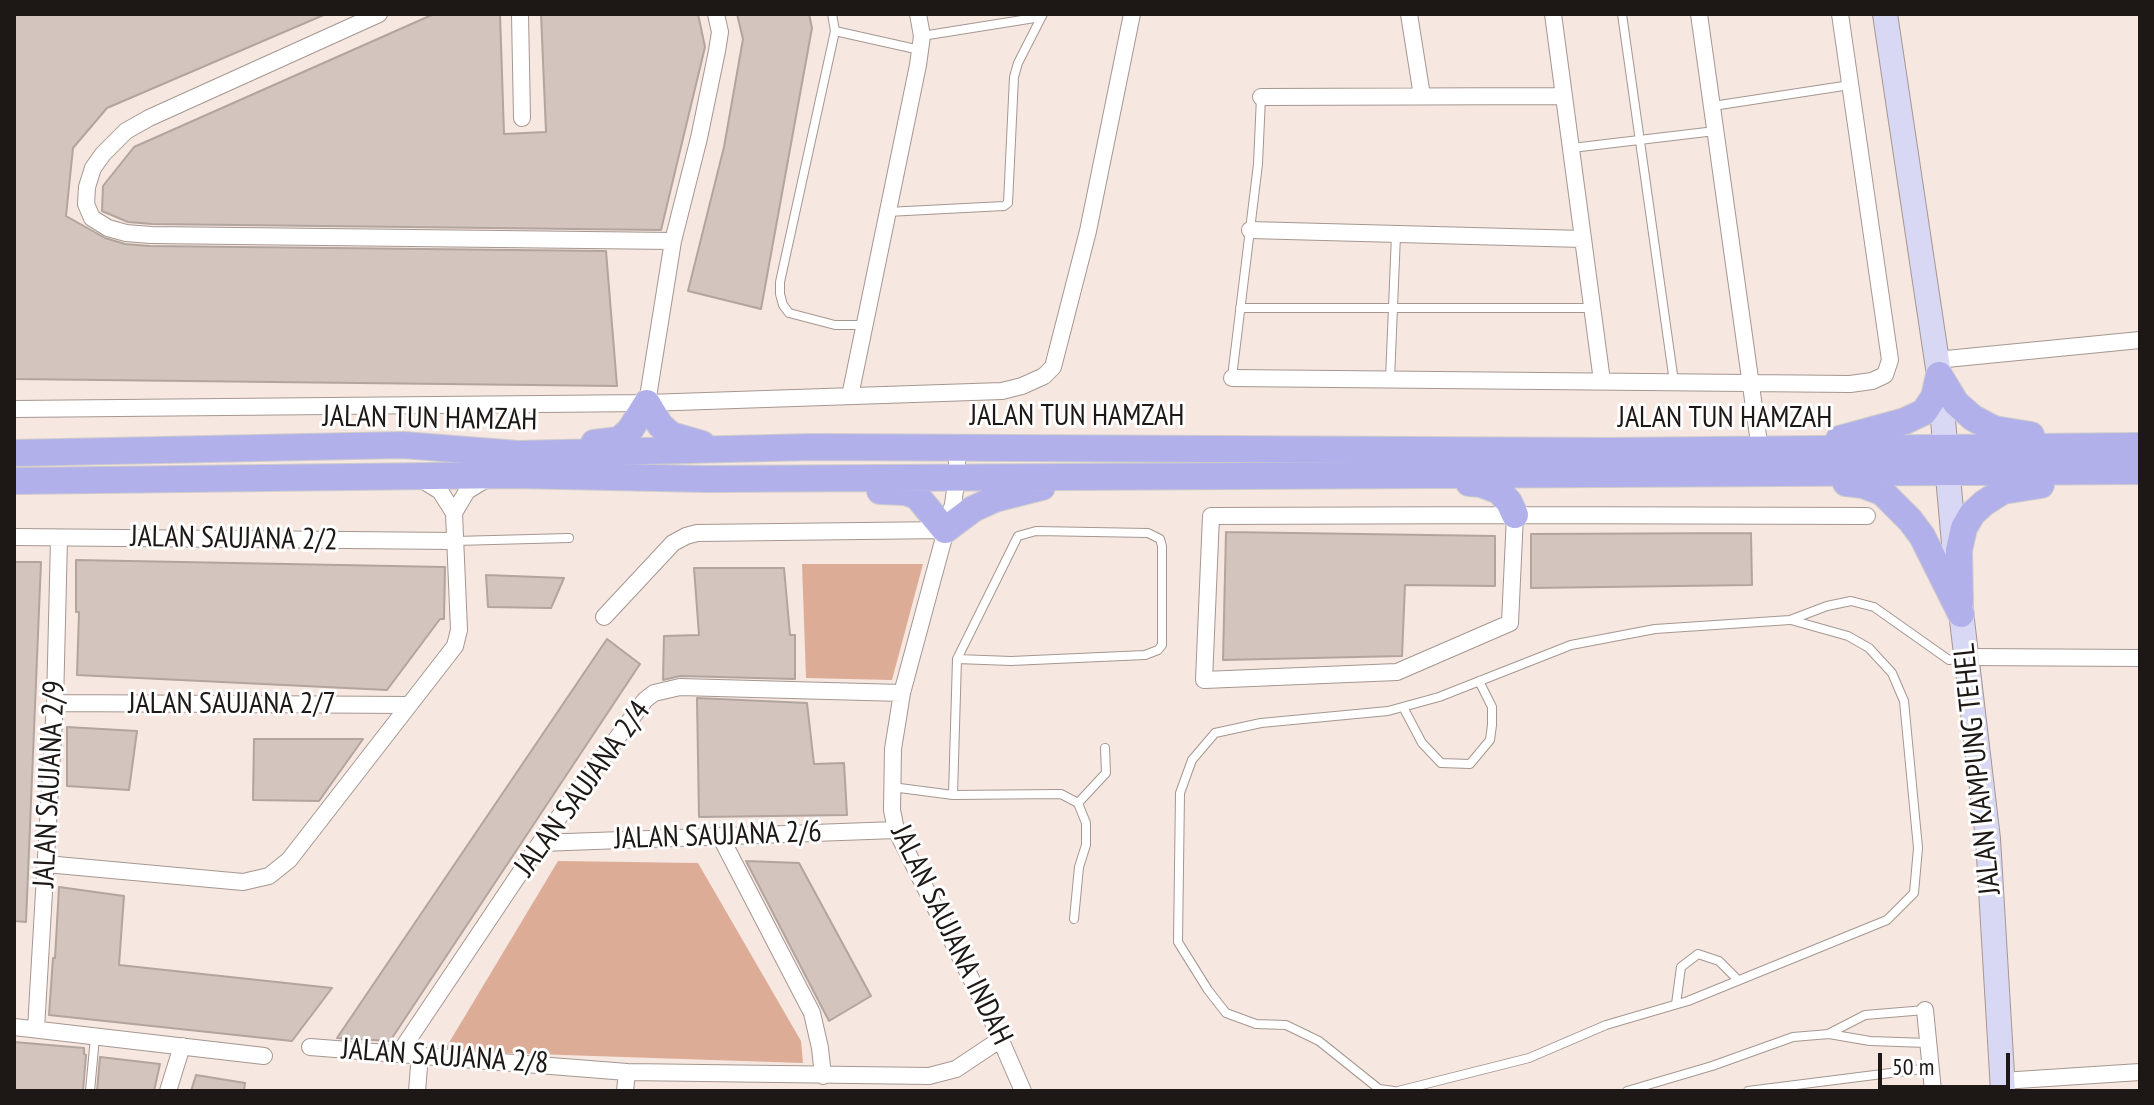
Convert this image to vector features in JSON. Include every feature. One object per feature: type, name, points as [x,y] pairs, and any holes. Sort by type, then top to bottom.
[{"type":"main road","name":"JALAN KAMPUNG TEHEL","points":[[1885,14],[1938,368],[1961,614],[1988,839],[2003,1086]]},
{"type":"main road","points":[[1938,368],[1956,403],[1973,418],[1994,429],[2140,444]]},
{"type":"main road","points":[[1772,450],[1859,435],[1924,412],[1934,397],[1938,368]]},
{"type":"main road","points":[[403,445],[619,440],[630,430],[647,403],[660,425],[671,435],[699,443],[813,447]]},
{"type":"main road","name":"JALAN TUN HAMZAH","points":[[14,481],[493,475],[737,479],[1732,472],[1946,460],[2140,444]]},
{"type":"main road","name":"JALAN TUN HAMZAH","points":[[14,453],[403,445],[518,454],[813,447],[1772,450],[2140,471]]},
{"type":"main road","points":[[1732,472],[1863,485],[1882,492],[1922,536],[1961,614]]},
{"type":"main road","points":[[1515,515],[1527,497],[1541,489],[1630,473]]},
{"type":"main road","points":[[1393,476],[1481,484],[1499,491],[1515,515]]},
{"type":"main road","points":[[737,479],[905,492],[917,496],[945,530],[973,509],[1022,490],[1172,477]]},
{"type":"main road","points":[[1961,614],[1959,550],[1964,528],[1972,514],[1984,503],[2003,491],[2022,486],[2140,479]]},
{"type":"street","points":[[379,14],[126,131],[93,168],[86,204],[92,218],[108,228],[151,235],[673,241]]},
{"type":"street","points":[[520,14],[522,118]]},
{"type":"street","points":[[647,403],[673,241],[717,51],[720,32],[716,14]]},
{"type":"street","points":[[850,396],[921,43],[918,14]]},
{"type":"street","points":[[14,409],[647,403],[1002,391],[1044,376],[1053,367],[1088,231],[1132,14]]},
{"type":"street","points":[[1409,14],[1422,96]]},
{"type":"street","points":[[1553,14],[1602,381]]},
{"type":"street","points":[[1699,14],[1751,383],[1772,450]]},
{"type":"street","points":[[1232,378],[1850,384],[1872,381],[1885,375],[1890,360],[1840,14]]},
{"type":"street","points":[[1261,97],[1564,96]]},
{"type":"street","points":[[1250,230],[1583,239]]},
{"type":"street","points":[[1938,368],[2140,340]]},
{"type":"street","name":"JALAN SAUJANA INDAH","points":[[957,448],[953,504],[902,693],[893,749],[891,787],[896,830],[1001,1039],[1023,1091]]},
{"type":"street","points":[[454,513],[467,491],[493,475]]},
{"type":"street","points":[[46,864],[243,882],[269,876],[289,860],[455,646],[459,630],[454,513],[440,491],[417,477]]},
{"type":"street","points":[[1515,515],[1510,623],[1397,672],[1204,680],[1211,516],[1515,515],[1867,516]]},
{"type":"street","points":[[604,617],[673,543],[697,533],[945,530]]},
{"type":"street","name":"JALAN SAUJANA 2/2","points":[[14,537],[455,541]]},
{"type":"street","name":"JALAN SAUJANA 2/9","points":[[36,1029],[55,703],[59,538]]},
{"type":"street","points":[[1966,657],[2140,658]]},
{"type":"street","name":"JALAN SAUJANA 2/4","points":[[400,1052],[540,843],[645,700],[654,693],[680,687],[902,693]]},
{"type":"street","name":"JALAN SAUJANA 2/7","points":[[55,703],[409,705]]},
{"type":"street","name":"JALAN SAUJANA 2/6","points":[[540,843],[896,830]]},
{"type":"street","points":[[720,836],[812,1013],[819,1039],[823,1076]]},
{"type":"street","points":[[1925,1010],[1933,1091]]},
{"type":"street","points":[[14,1027],[264,1056]]},
{"type":"street","name":"JALAN SAUJANA 2/8","points":[[310,1047],[627,1072],[823,1076],[944,1074],[1001,1039]]},
{"type":"street","points":[[168,1091],[182,1046]]},
{"type":"street","points":[[417,1091],[420,1054]]},
{"type":"street","points":[[625,1091],[627,1072]]},
{"type":"street","points":[[2003,1086],[2140,1072]]},
{"type":"lane","points":[[832,14],[835,31],[780,282],[780,294],[789,313],[835,325],[864,325]]},
{"type":"lane","points":[[1622,14],[1674,382]]},
{"type":"lane","points":[[835,31],[921,43],[1042,15]]},
{"type":"lane","points":[[887,212],[1004,206],[1008,203],[1014,77],[1042,15]]},
{"type":"lane","points":[[1712,106],[1850,85]]},
{"type":"lane","points":[[1232,378],[1258,164],[1261,97]]},
{"type":"lane","points":[[1571,148],[1715,131]]},
{"type":"lane","points":[[1390,379],[1396,234]]},
{"type":"lane","points":[[1240,308],[1592,308]]},
{"type":"lane","points":[[953,795],[957,659],[1014,543],[1024,532],[1148,533],[1160,539],[1162,645],[1158,650],[1145,655],[1011,661],[957,659]]},
{"type":"lane","points":[[455,541],[569,538]]},
{"type":"lane","points":[[1790,620],[1848,636],[1869,648],[1892,673],[1904,701],[1918,848],[1914,893],[1887,920],[1676,1004],[1606,1025],[1529,1058],[1396,1091],[1379,1089],[1319,1041],[1286,1025],[1256,1024],[1226,1013],[1178,942],[1180,793],[1192,760],[1215,733],[1261,723],[1388,711],[1439,697],[1571,645],[1655,629],[1790,620],[1851,601],[1874,607],[1949,660],[1966,657]]},
{"type":"lane","points":[[1403,707],[1422,743],[1441,763],[1470,764],[1490,740],[1492,725],[1492,707],[1479,681]]},
{"type":"lane","points":[[1078,803],[1106,773],[1105,748]]},
{"type":"lane","points":[[891,787],[953,795],[1061,794],[1078,803],[1086,823],[1086,845],[1079,867],[1074,919]]},
{"type":"lane","points":[[1676,1004],[1681,967],[1698,954],[1719,961],[1738,980]]},
{"type":"lane","points":[[1829,1034],[1865,1015],[1925,1010]]},
{"type":"lane","points":[[1627,1091],[1712,1066],[1793,1037],[1829,1034],[1870,1041],[1927,1043]]},
{"type":"lane","points":[[90,1091],[95,1036]]},
{"type":"lane","points":[[1748,1091],[1930,1068]]},
{"type":"shaded area","points":[[802,564],[923,564],[892,680],[806,678]]},
{"type":"shaded area","points":[[558,861],[698,863],[801,1041],[803,1063],[444,1051]]},
{"type":"building","points":[[14,14],[326,14],[107,108],[73,148],[66,216],[105,238],[125,244],[150,246],[606,251],[617,386],[14,379]]},
{"type":"building","points":[[434,14],[500,14],[504,134],[546,132],[541,14],[698,14],[705,47],[661,230],[152,224],[128,222],[102,211],[103,186],[134,147]]},
{"type":"building","points":[[737,14],[809,14],[812,28],[761,309],[688,291],[724,147],[743,39]]},
{"type":"building","points":[[1226,532],[1495,536],[1495,586],[1405,585],[1402,656],[1223,660]]},
{"type":"building","points":[[1751,533],[1752,585],[1531,588],[1531,534]]},
{"type":"building","points":[[76,560],[445,567],[444,619],[440,619],[387,690],[77,675],[79,612],[76,612]]},
{"type":"building","points":[[14,562],[41,562],[26,922],[14,921]]},
{"type":"building","points":[[694,568],[784,568],[790,635],[795,635],[795,679],[680,676],[663,680],[664,636],[699,635]]},
{"type":"building","points":[[486,575],[564,578],[551,608],[488,607]]},
{"type":"building","points":[[607,639],[640,664],[390,1041],[337,1038]]},
{"type":"building","points":[[697,698],[807,703],[814,764],[844,763],[847,815],[699,817]]},
{"type":"building","points":[[67,727],[137,731],[129,790],[67,786]]},
{"type":"building","points":[[254,739],[363,739],[319,801],[253,800]]},
{"type":"building","points":[[746,861],[799,863],[871,996],[829,1021]]},
{"type":"building","points":[[59,887],[124,896],[119,965],[332,988],[292,1041],[49,1015]]},
{"type":"building","points":[[14,1042],[84,1048],[83,1091],[14,1091]]},
{"type":"building","points":[[100,1057],[160,1064],[154,1091],[97,1091]]},
{"type":"building","points":[[196,1075],[245,1083],[244,1091],[191,1091]]}]
